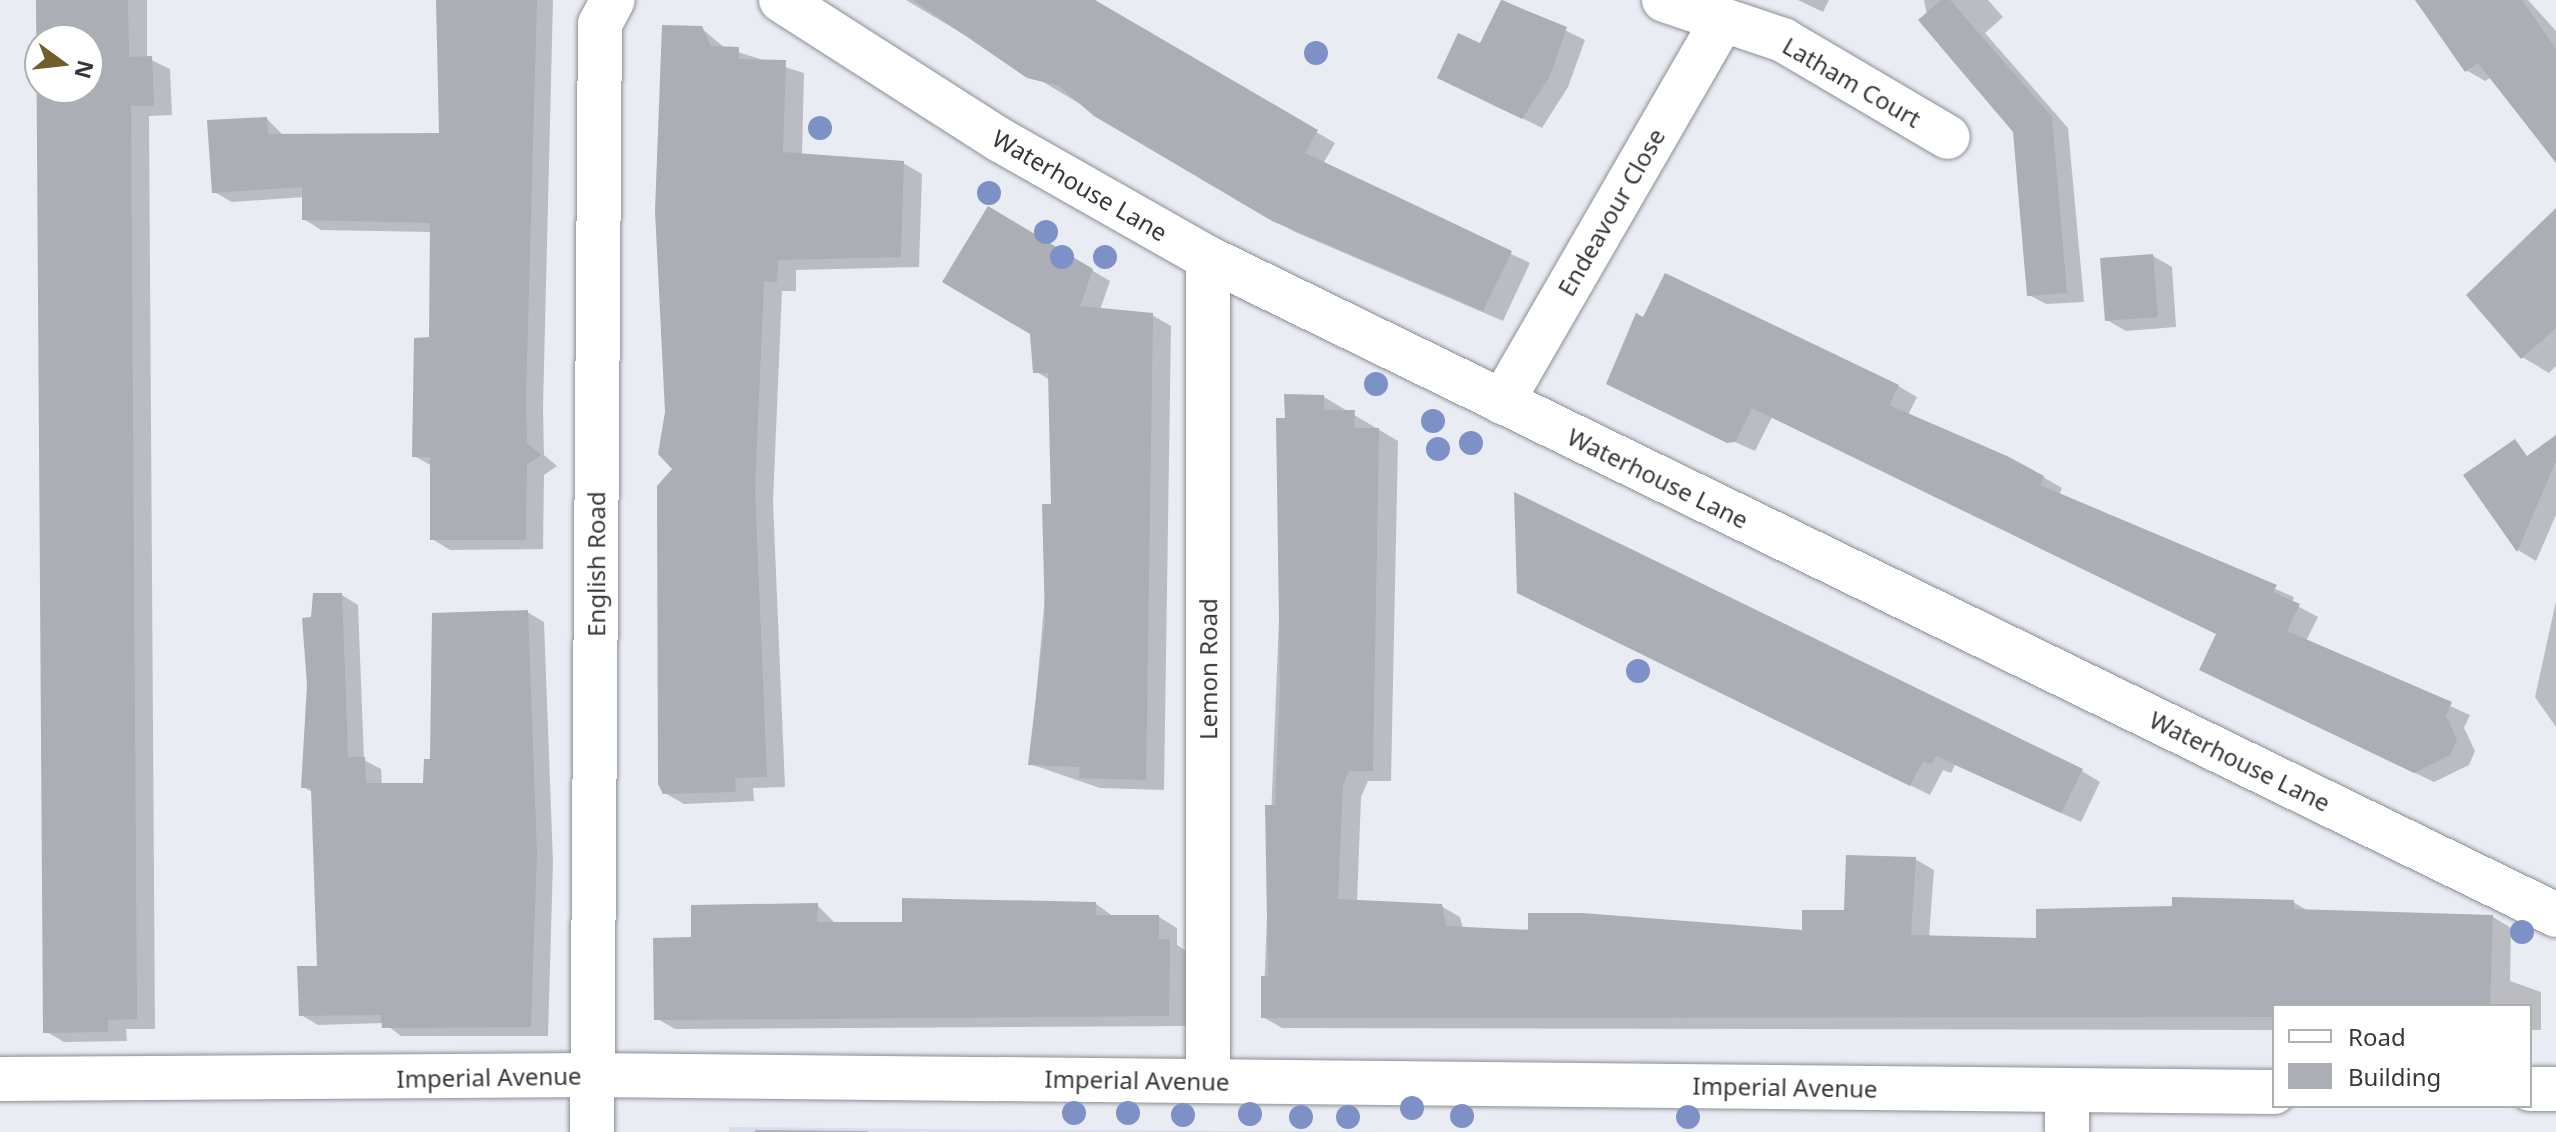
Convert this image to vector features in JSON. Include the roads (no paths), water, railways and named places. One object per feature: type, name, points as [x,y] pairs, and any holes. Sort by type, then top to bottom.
[{"type":"street","name":"English Road","points":[[592,1132],[600,24],[613,0]]},
{"type":"street","name":"Waterhouse Lane","points":[[781,0],[1000,140],[1208,258],[2556,915]]},
{"type":"street","name":"Latham Court","points":[[1664,0],[1721,23],[1783,40],[1948,137]]},
{"type":"street","name":"Endeavour Close","points":[[1502,402],[1721,23]]},
{"type":"street","name":"Lemon Road","points":[[1208,258],[1208,1080]]},
{"type":"street","name":"Imperial Avenue","points":[[0,1079],[591,1075],[1208,1080],[2067,1112],[2272,1092]]},
{"type":"street","points":[[2532,1089],[2556,1089]]}]
